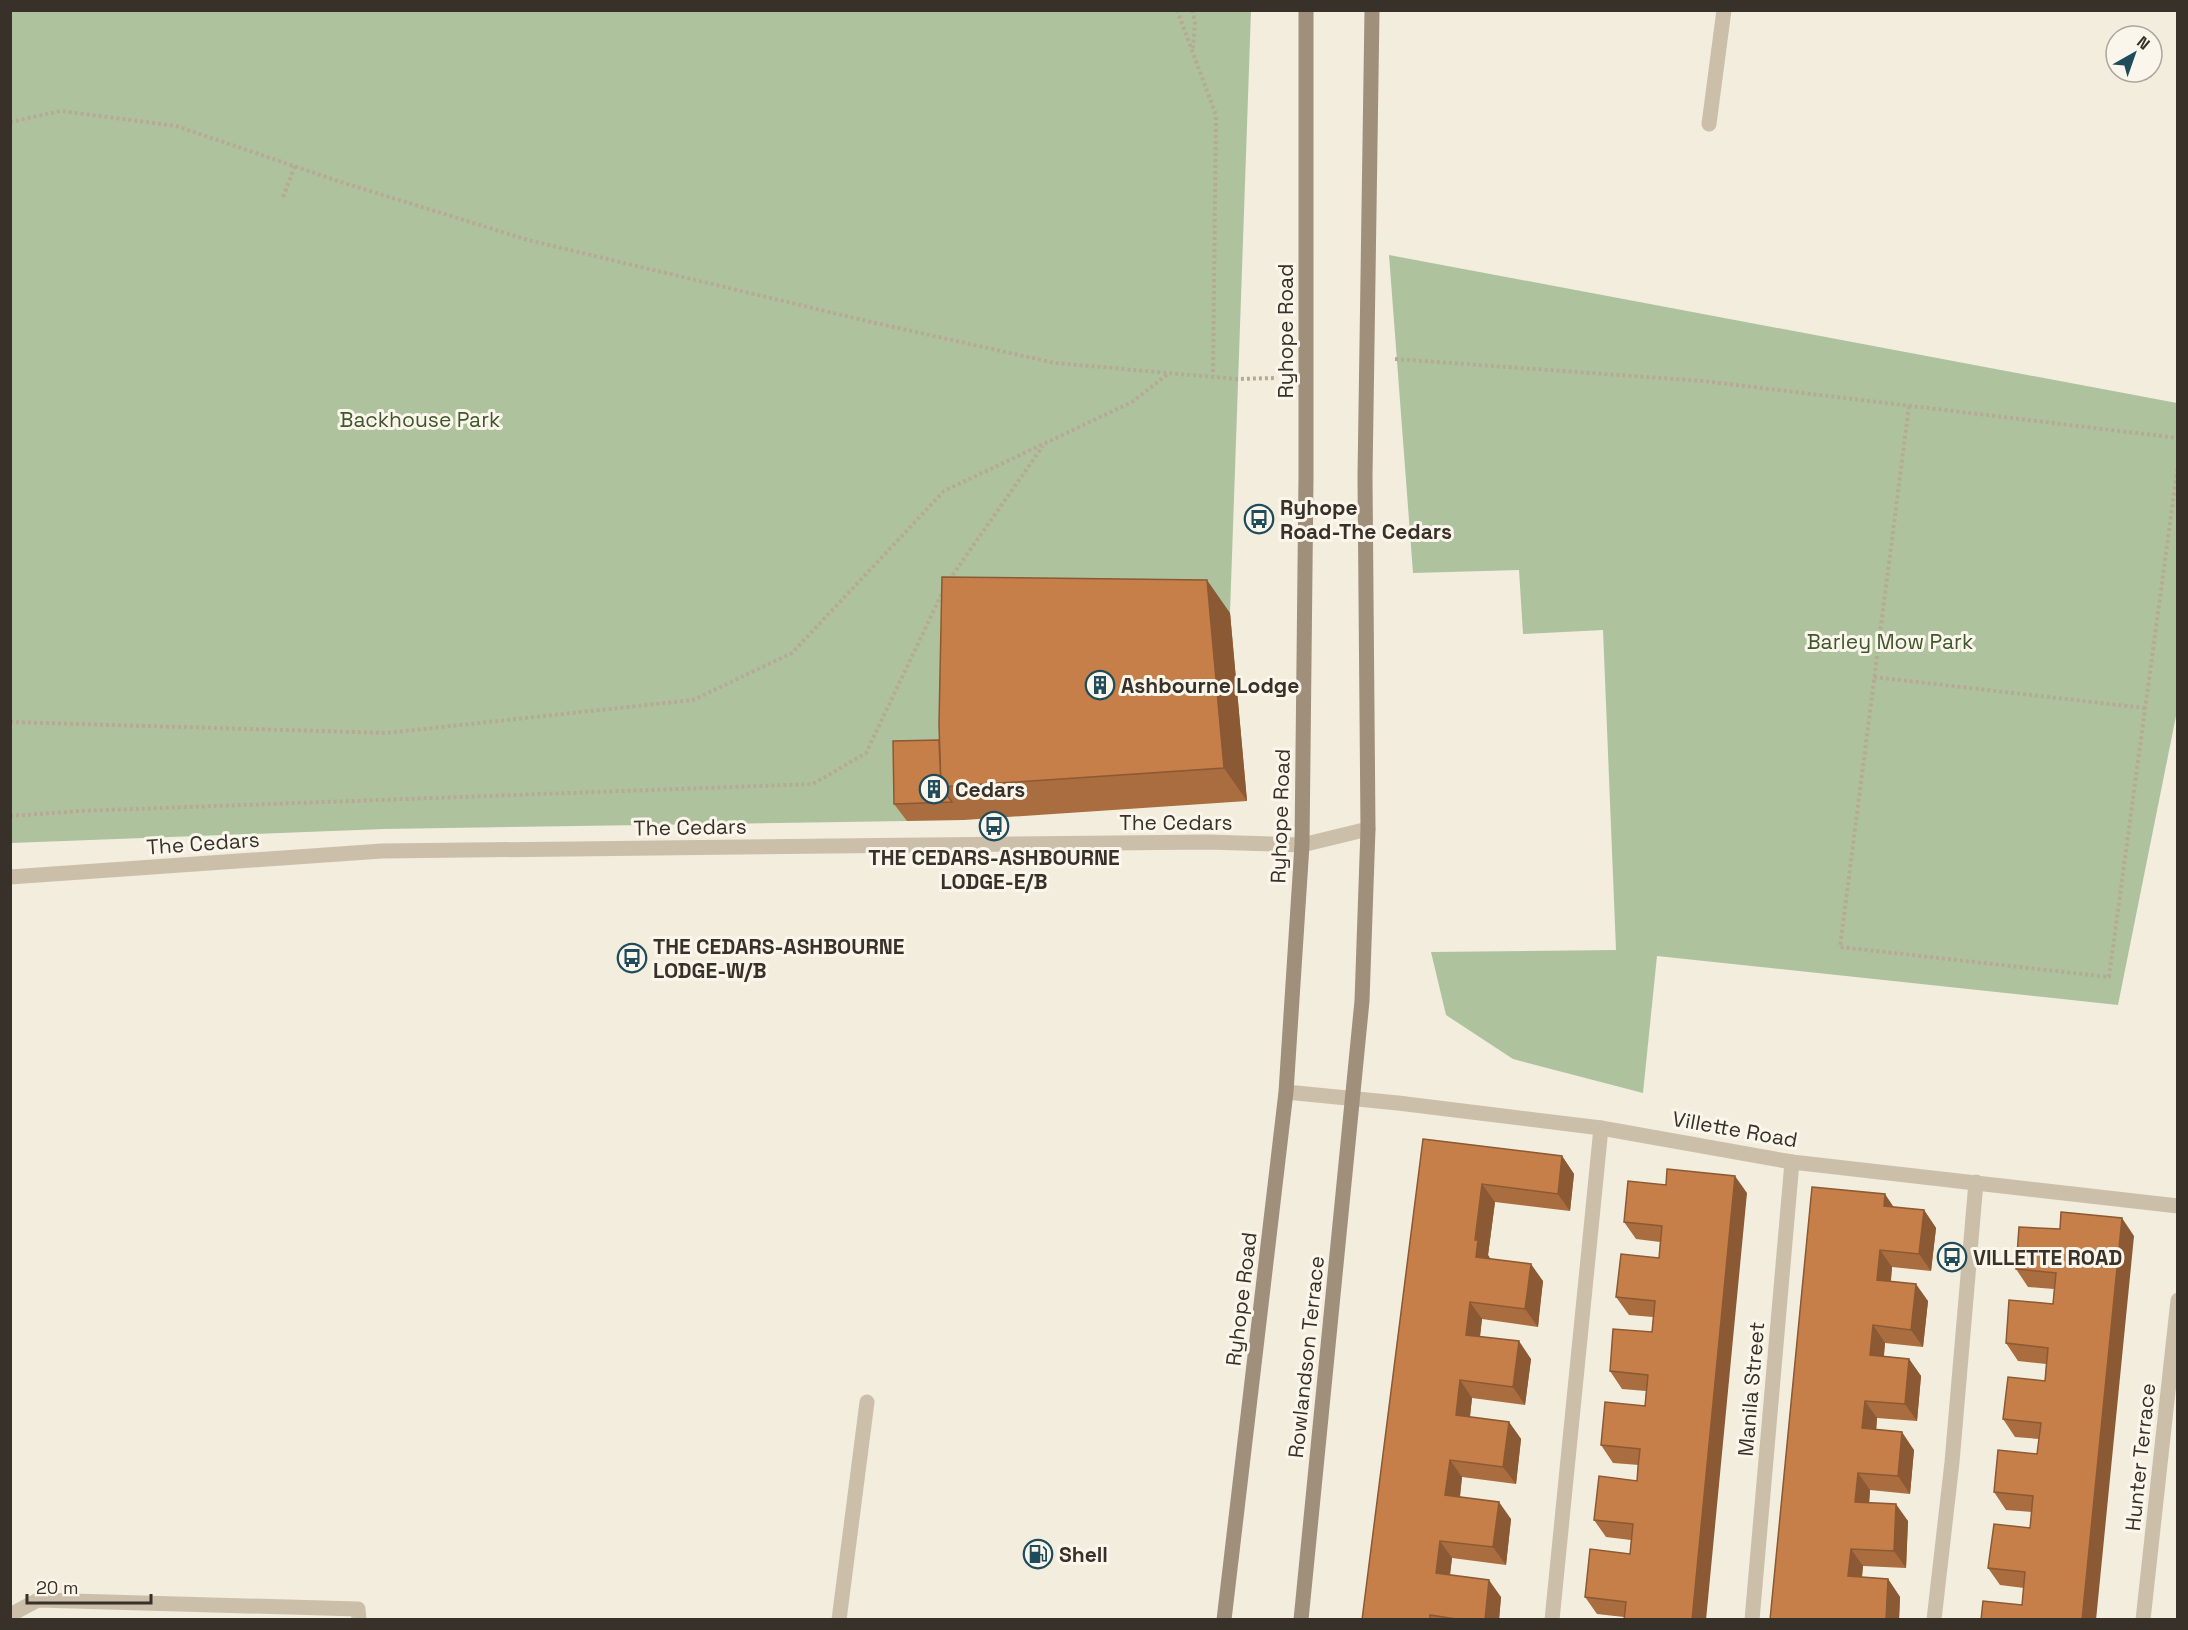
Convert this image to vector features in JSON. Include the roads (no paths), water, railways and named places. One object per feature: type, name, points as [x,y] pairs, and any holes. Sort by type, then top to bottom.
[{"type":"main road","name":"Ryhope Road","points":[[1224,1620],[1286,1092],[1302,845],[1306,10]]},
{"type":"main road","points":[[1353,1098],[1362,1001],[1368,829],[1365,489],[1372,10]]},
{"type":"main road","name":"Rowlandson Terrace","points":[[1301,1620],[1353,1098]]},
{"type":"street","points":[[1709,124],[1724,10]]},
{"type":"street","name":"The Cedars","points":[[10,877],[382,851],[1208,842],[1302,845],[1368,829]]},
{"type":"street","name":"Villette Road","points":[[1286,1092],[1601,1128],[1792,1162],[2178,1206]]},
{"type":"street","points":[[1552,1620],[1601,1128]]},
{"type":"street","name":"Manila Street","points":[[1752,1620],[1792,1162]]},
{"type":"street","points":[[1934,1620],[1952,1462],[1976,1182]]},
{"type":"street","name":"Hunter Terrace","points":[[2143,1620],[2178,1300]]},
{"type":"street","points":[[839,1620],[867,1402]]},
{"type":"street","points":[[10,1615],[38,1600],[358,1609],[359,1620]]},
{"type":"place","name":"Ryhope Road-The Cedars","points":[[1259,519]]},
{"type":"place","name":"Ashbourne Lodge","points":[[1100,685]]},
{"type":"place","name":"Cedars","points":[[934,789]]},
{"type":"place","name":"THE CEDARS-ASHBOURNE LODGE-E/B","points":[[994,826]]},
{"type":"place","name":"THE CEDARS-ASHBOURNE LODGE-W/B","points":[[632,958]]},
{"type":"place","name":"VILLETTE ROAD","points":[[1952,1257]]},
{"type":"place","name":"Shell","points":[[1038,1554]]},
{"type":"park label","name":"Backhouse Park","points":[[420,419]]},
{"type":"park label","name":"Barley Mow Park","points":[[1890,641]]}]
